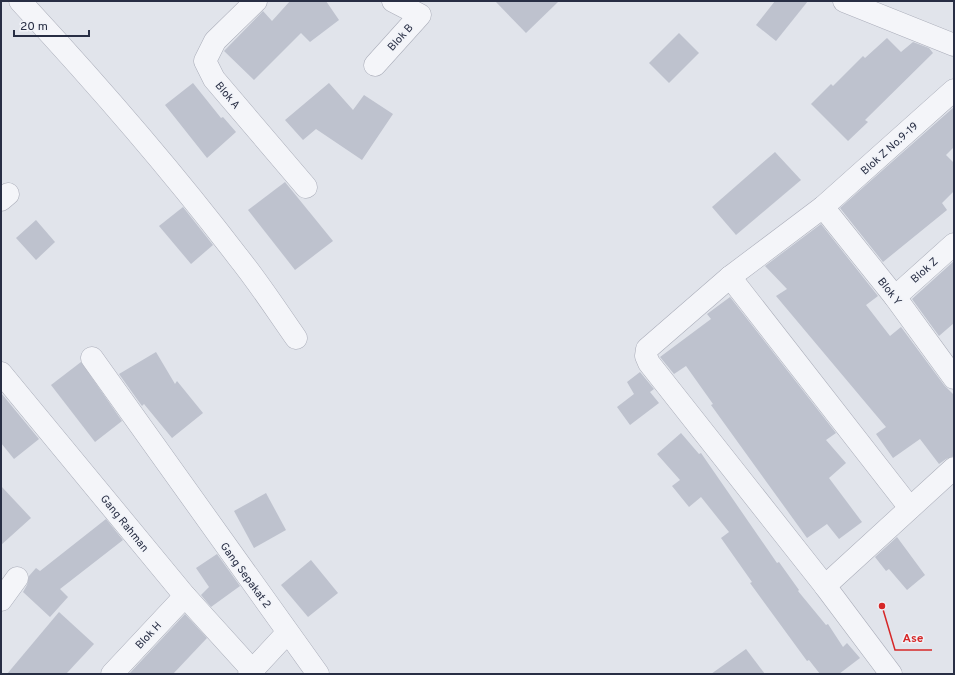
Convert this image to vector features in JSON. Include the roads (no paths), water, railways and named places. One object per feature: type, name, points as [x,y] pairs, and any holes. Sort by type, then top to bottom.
[{"type":"street","points":[[20,1],[73,58],[175,177],[239,258],[296,338]]},
{"type":"street","name":"Blok A","points":[[256,1],[215,41],[205,61],[214,79],[306,187]]},
{"type":"street","name":"Blok B","points":[[375,65],[420,15],[393,1]]},
{"type":"street","points":[[844,1],[954,45]]},
{"type":"street","name":"Blok Z No.9-19","points":[[891,674],[825,586],[649,363],[646,356],[647,349],[730,277],[823,207],[954,90]]},
{"type":"street","name":"Blok Y","points":[[823,207],[895,297],[954,378]]},
{"type":"street","name":"Blok Z","points":[[895,297],[954,244]]},
{"type":"street","points":[[730,277],[910,508]]},
{"type":"street","name":"Gang Sepakat 2","points":[[92,358],[174,476],[318,674]]},
{"type":"street","name":"Gang Rahman","points":[[1,373],[185,596],[250,672]]},
{"type":"street","points":[[825,586],[954,468]]},
{"type":"street","points":[[1,600],[17,578]]},
{"type":"street","name":"Blok H","points":[[112,674],[185,596]]},
{"type":"street","points":[[250,672],[287,633]]},
{"type":"place","name":"Ase","points":[[882,606]]}]
